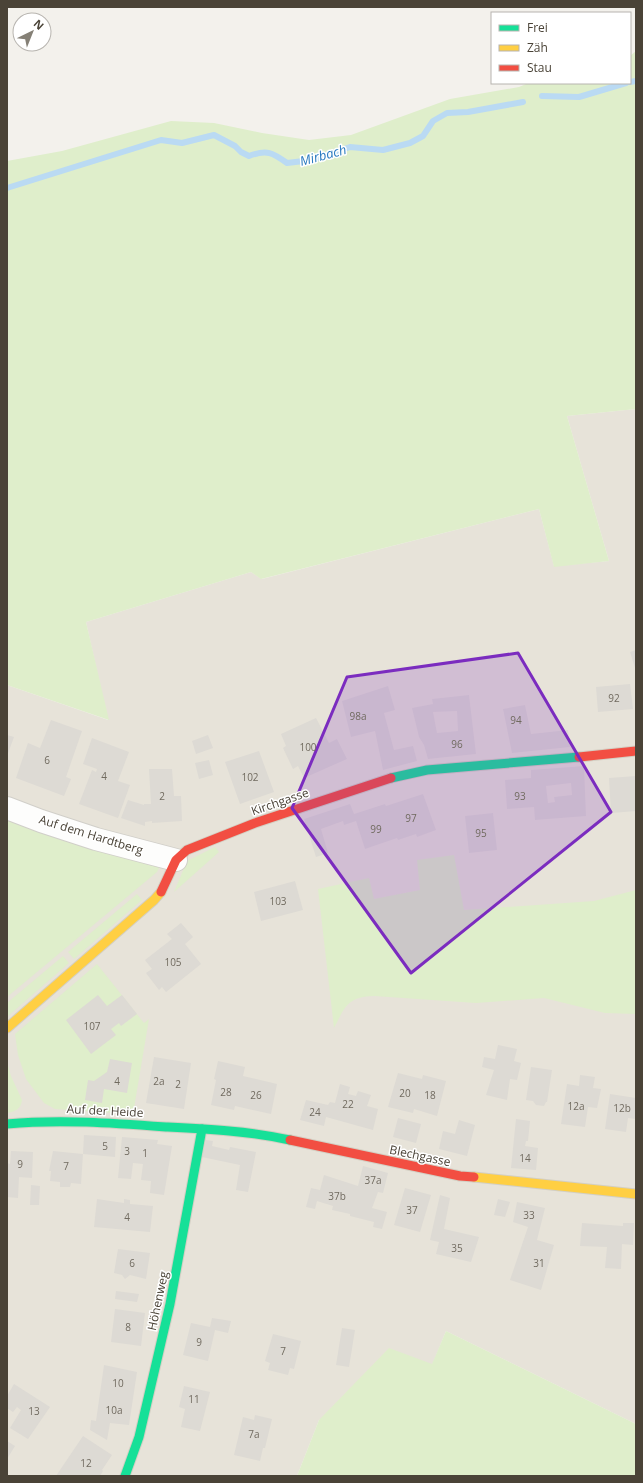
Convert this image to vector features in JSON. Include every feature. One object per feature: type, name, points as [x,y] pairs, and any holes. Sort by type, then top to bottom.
[{"type":"street","name":"Kirchgasse","points":[[7,1028],[154,900],[163,889],[176,860],[187,850],[255,823],[401,775],[427,770],[636,751]]},
{"type":"street","name":"Auf dem Hardtberg","points":[[7,808],[96,839],[176,860]]},
{"type":"street","name":"Auf der Heide","points":[[7,1124],[70,1120],[202,1128]]},
{"type":"street","name":"Blechgasse","points":[[202,1128],[274,1136],[460,1176],[636,1194]]},
{"type":"street","name":"Höhenweg","points":[[125,1476],[139,1437],[170,1304],[202,1128]]},
{"type":"highlighted area","points":[[518,653],[611,812],[411,973],[292,808],[347,677]]},
{"type":"shaded area","points":[[636,409],[636,1424],[446,1331],[432,1365],[319,1420],[297,1476],[7,1476],[7,685],[108,720],[86,622],[251,572],[262,579],[539,509],[554,566],[609,561],[567,416]]},
{"type":"green space","points":[[636,51],[636,409],[567,416],[609,561],[554,567],[539,509],[261,579],[251,572],[86,622],[109,720],[7,685],[7,161],[62,151],[171,121],[214,123],[262,133],[309,140],[351,135],[450,99],[519,87],[526,84],[631,84],[631,55]]},
{"type":"green space","points":[[7,818],[160,866],[157,872],[7,997]]},
{"type":"green space","points":[[215,847],[219,852],[174,892],[187,861]]},
{"type":"green space","points":[[454,855],[464,910],[594,901],[636,890],[636,1014],[605,1013],[544,998],[476,1003],[374,996],[358,998],[348,1004],[334,1028],[318,889],[369,878],[374,899],[420,890],[417,860]]},
{"type":"green space","points":[[137,894],[142,900],[74,959],[68,952]]},
{"type":"green space","points":[[63,956],[69,963],[7,1017],[7,1003]]},
{"type":"green space","points":[[97,964],[144,1023],[149,1019],[133,1114],[55,1109],[44,1103],[26,1079],[18,1055],[15,1034]]},
{"type":"green space","points":[[7,1062],[11,1076],[22,1100],[17,1110],[7,1113]]},
{"type":"green space","points":[[446,1331],[636,1424],[636,1476],[297,1476],[319,1420],[389,1348],[432,1364]]},
{"type":"building","points":[[636,650],[636,671],[630,652]]},
{"type":"building","points":[[630,684],[633,709],[598,712],[596,687]]},
{"type":"building","points":[[388,686],[395,710],[384,713],[394,750],[413,746],[417,761],[383,770],[375,731],[351,737],[342,701]]},
{"type":"building","points":[[469,695],[476,754],[428,759],[424,745],[419,737],[412,708],[433,704],[432,699]],"holes":[[[457,711],[458,731],[437,733],[433,712]]]},
{"type":"building","points":[[525,705],[531,734],[568,730],[570,747],[512,753],[503,709]]},
{"type":"building","points":[[316,718],[329,743],[337,739],[347,759],[304,778],[298,766],[293,769],[283,748],[286,746],[281,734]]},
{"type":"building","points":[[51,720],[82,731],[66,777],[71,779],[64,796],[16,778],[28,743],[40,748]]},
{"type":"building","points":[[7,735],[14,737],[7,756]]},
{"type":"building","points":[[208,735],[213,748],[196,754],[192,741]]},
{"type":"building","points":[[92,738],[129,752],[118,781],[130,785],[118,818],[79,804],[92,770],[96,772],[97,769],[83,764]]},
{"type":"building","points":[[259,751],[274,792],[240,804],[225,762]]},
{"type":"building","points":[[209,760],[213,775],[199,779],[195,763]]},
{"type":"building","points":[[584,766],[586,816],[535,820],[534,807],[507,809],[505,780],[531,778],[531,770]],"holes":[[[571,783],[572,795],[554,797],[555,802],[548,803],[546,786]]]},
{"type":"building","points":[[149,769],[172,769],[174,796],[181,796],[182,821],[152,823],[152,821],[145,822],[145,826],[121,818],[128,800],[144,805],[151,804]]},
{"type":"building","points":[[636,776],[636,811],[611,813],[609,778]]},
{"type":"building","points":[[423,794],[436,830],[417,837],[416,834],[398,840],[397,838],[365,849],[356,821],[344,825],[343,821],[321,829],[328,853],[316,857],[304,819],[350,804],[354,814],[385,804],[386,806]]},
{"type":"building","points":[[493,813],[497,850],[469,853],[465,816]]},
{"type":"building","points":[[295,881],[303,910],[261,921],[254,892]]},
{"type":"building","points":[[181,923],[193,937],[185,944],[201,964],[166,992],[162,987],[159,990],[146,973],[152,969],[145,960],[172,939],[167,934]]},
{"type":"building","points":[[98,995],[107,1006],[122,995],[137,1014],[121,1026],[119,1023],[111,1029],[116,1035],[91,1054],[66,1020]]},
{"type":"building","points":[[498,1045],[517,1049],[514,1061],[521,1063],[517,1080],[510,1079],[507,1100],[486,1095],[494,1070],[482,1067],[484,1057],[495,1059]]},
{"type":"building","points":[[154,1057],[191,1063],[184,1109],[146,1103]]},
{"type":"building","points":[[110,1059],[132,1063],[127,1093],[104,1089],[102,1103],[85,1100],[88,1080],[94,1081],[107,1072]]},
{"type":"building","points":[[218,1061],[245,1067],[243,1076],[277,1084],[271,1114],[235,1106],[234,1110],[211,1105]]},
{"type":"building","points":[[531,1067],[552,1070],[547,1102],[544,1106],[536,1105],[533,1101],[526,1100]]},
{"type":"building","points":[[398,1073],[422,1079],[423,1075],[446,1081],[437,1116],[414,1109],[413,1113],[388,1107]]},
{"type":"building","points":[[580,1075],[595,1077],[593,1088],[601,1089],[597,1108],[588,1107],[585,1127],[561,1124],[567,1084],[579,1086]]},
{"type":"building","points":[[340,1084],[350,1087],[348,1094],[356,1096],[358,1091],[371,1095],[367,1106],[378,1109],[373,1130],[326,1117],[324,1126],[300,1120],[306,1100],[328,1105],[330,1102],[335,1103]]},
{"type":"building","points":[[610,1094],[636,1098],[636,1119],[628,1118],[626,1132],[605,1129]]},
{"type":"building","points":[[398,1118],[421,1124],[416,1143],[393,1137]]},
{"type":"building","points":[[516,1119],[530,1121],[528,1141],[526,1141],[525,1146],[538,1148],[536,1170],[511,1168]]},
{"type":"building","points":[[459,1120],[475,1125],[467,1156],[439,1149],[443,1131],[455,1134]]},
{"type":"building","points":[[84,1135],[116,1137],[115,1157],[83,1154]]},
{"type":"building","points":[[122,1137],[158,1140],[157,1144],[172,1146],[164,1195],[150,1193],[151,1181],[141,1180],[143,1164],[133,1163],[131,1179],[118,1178]]},
{"type":"building","points":[[206,1140],[213,1141],[212,1146],[229,1150],[230,1147],[256,1152],[248,1192],[236,1190],[240,1165],[202,1157]]},
{"type":"building","points":[[11,1151],[33,1152],[32,1178],[19,1177],[18,1198],[7,1197],[7,1163],[10,1164]]},
{"type":"building","points":[[53,1151],[83,1154],[81,1184],[71,1183],[70,1187],[60,1187],[60,1182],[50,1181],[51,1171],[49,1171]]},
{"type":"building","points":[[363,1166],[388,1173],[383,1193],[378,1192],[372,1208],[387,1212],[382,1229],[373,1227],[374,1222],[332,1210],[333,1206],[317,1201],[315,1209],[306,1207],[311,1188],[320,1190],[324,1175],[358,1186]]},
{"type":"building","points":[[31,1185],[40,1186],[39,1205],[30,1205]]},
{"type":"building","points":[[405,1188],[431,1195],[420,1232],[394,1225]]},
{"type":"building","points":[[440,1195],[450,1198],[444,1229],[479,1237],[471,1262],[436,1254],[439,1242],[430,1240]]},
{"type":"building","points":[[97,1199],[124,1203],[124,1199],[130,1200],[130,1204],[153,1206],[150,1232],[94,1227]]},
{"type":"building","points":[[498,1199],[510,1202],[505,1217],[494,1215]]},
{"type":"building","points":[[517,1202],[545,1208],[537,1240],[554,1245],[541,1290],[510,1280],[528,1227],[513,1222]]},
{"type":"building","points":[[582,1223],[623,1226],[623,1223],[634,1223],[633,1245],[622,1244],[621,1269],[605,1268],[607,1247],[580,1246]]},
{"type":"building","points":[[118,1249],[150,1253],[146,1279],[130,1275],[125,1279],[122,1275],[114,1273]]},
{"type":"building","points":[[116,1291],[139,1294],[137,1302],[115,1299]]},
{"type":"building","points":[[115,1309],[145,1313],[141,1346],[111,1342]]},
{"type":"building","points":[[212,1318],[231,1321],[228,1333],[215,1330],[208,1361],[183,1355],[191,1323],[210,1327]]},
{"type":"building","points":[[342,1328],[355,1330],[349,1367],[336,1365]]},
{"type":"building","points":[[273,1334],[301,1341],[294,1369],[290,1368],[288,1375],[268,1370],[270,1363],[265,1361]]},
{"type":"building","points":[[104,1365],[137,1372],[129,1425],[110,1423],[107,1440],[90,1430],[91,1420],[96,1421]]},
{"type":"building","points":[[14,1384],[50,1407],[28,1439],[10,1428],[21,1410],[17,1407],[13,1412],[7,1408],[7,1396]]},
{"type":"building","points":[[184,1386],[210,1392],[200,1431],[181,1427],[185,1409],[179,1407]]},
{"type":"building","points":[[255,1415],[272,1419],[265,1448],[263,1448],[260,1461],[234,1455],[243,1417],[254,1420]]},
{"type":"building","points":[[83,1436],[112,1455],[102,1470],[103,1471],[100,1476],[56,1476]]},
{"type":"building","points":[[7,1441],[15,1446],[7,1459]]},
{"type":"waterway","name":"Mirbach","points":[[631,82],[636,81]]},
{"type":"waterway","name":"Mirbach","points":[[542,96],[579,97],[623,84]]},
{"type":"waterway","name":"Mirbach","points":[[7,188],[161,140],[182,143],[214,135],[235,146],[241,152],[249,156],[261,153],[270,153],[287,163],[312,160],[350,147],[383,150],[410,143],[423,136],[433,121],[447,113],[468,112],[523,102]]},
{"type":"traffic: fast","points":[[391,778],[427,770],[579,757]]},
{"type":"traffic: fast","points":[[7,1124],[47,1122],[106,1123],[228,1131],[260,1134],[290,1140]]},
{"type":"traffic: fast","points":[[125,1476],[139,1437],[170,1304],[202,1129]]},
{"type":"traffic: slow","points":[[7,1028],[154,900],[161,892]]},
{"type":"traffic: slow","points":[[474,1177],[636,1194]]},
{"type":"traffic: jam","points":[[579,757],[636,751]]},
{"type":"traffic: jam","points":[[161,892],[176,860],[187,850],[255,823],[391,778]]},
{"type":"traffic: jam","points":[[290,1140],[460,1176],[474,1177]]}]
